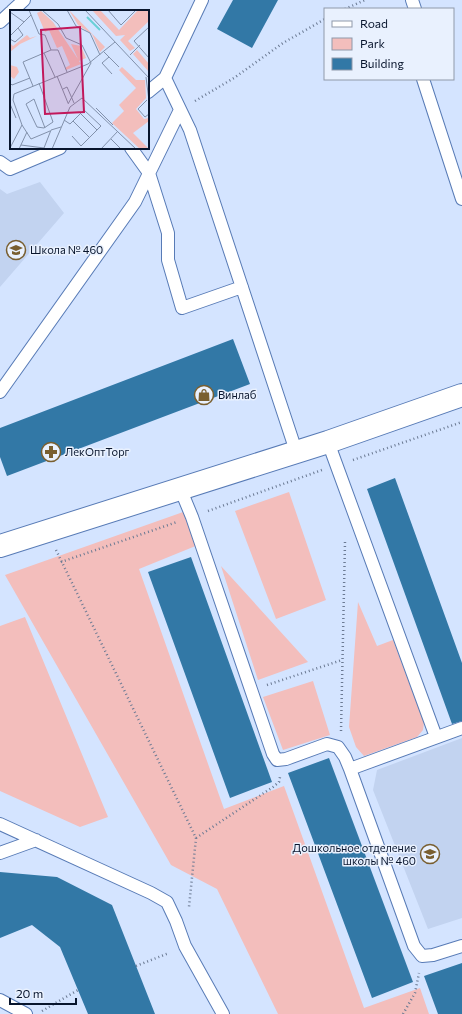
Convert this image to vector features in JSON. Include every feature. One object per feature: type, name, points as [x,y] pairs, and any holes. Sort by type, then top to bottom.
[{"type":"street","points":[[0,546],[328,442],[462,395]]},
{"type":"lane","points":[[14,10],[24,0]]},
{"type":"lane","points":[[149,91],[165,78],[202,0]]},
{"type":"lane","points":[[0,22],[10,14]]},
{"type":"lane","points":[[165,78],[190,130],[296,451]]},
{"type":"lane","points":[[423,80],[462,199]]},
{"type":"lane","points":[[0,392],[135,202],[180,110]]},
{"type":"lane","points":[[0,162],[10,169],[58,149]]},
{"type":"lane","points":[[132,149],[149,173],[168,233],[168,260],[182,308],[242,287]]},
{"type":"lane","points":[[328,442],[436,737]]},
{"type":"lane","points":[[180,488],[192,517],[273,754],[278,760],[286,759],[327,744],[338,747],[345,757],[350,769],[414,946],[422,956],[433,955],[462,946]]},
{"type":"lane","points":[[350,769],[462,728]]},
{"type":"lane","points":[[0,824],[151,893],[167,902],[186,946],[224,1014]]},
{"type":"lane","points":[[0,853],[36,840]]},
{"type":"lane","points":[[0,1000],[26,1014]]},
{"type":"path","points":[[347,8],[365,0]]},
{"type":"path","points":[[180,110],[234,78],[283,43],[324,20]]},
{"type":"path","points":[[61,562],[462,422]]},
{"type":"path","points":[[46,531],[196,838],[189,907]]},
{"type":"path","points":[[338,747],[341,730],[345,542]]},
{"type":"path","points":[[251,690],[342,660]]},
{"type":"path","points":[[196,838],[279,782],[280,775],[278,760]]},
{"type":"path","points":[[136,966],[186,946]]},
{"type":"path","points":[[404,1014],[415,993],[422,956]]},
{"type":"path","points":[[36,1014],[78,990]]},
{"type":"shaded area","name":"Школа № 460","points":[[40,182],[64,213],[0,287],[0,189],[7,194]]},
{"type":"shaded area","name":"Дошкольное отделение школы № 460","points":[[462,738],[462,918],[428,929],[373,790],[377,770]]},
{"type":"green space","points":[[289,492],[326,600],[276,619],[235,511]]},
{"type":"green space","points":[[186,511],[198,545],[139,569],[224,809],[284,786],[364,1008],[420,988],[429,1014],[278,1014],[217,889],[171,865],[5,575]]},
{"type":"green space","points":[[221,566],[308,662],[258,680]]},
{"type":"green space","points":[[358,602],[377,646],[393,640],[424,722],[423,730],[417,737],[364,756],[356,747],[349,727]]},
{"type":"green space","points":[[25,617],[108,817],[80,827],[0,791],[0,626]]},
{"type":"green space","points":[[313,681],[330,735],[283,750],[263,697]]},
{"type":"building","points":[[233,0],[278,0],[252,48],[217,29]]},
{"type":"building","points":[[233,339],[250,384],[7,476],[0,457],[0,428]]},
{"type":"building","points":[[395,478],[462,663],[462,721],[452,724],[367,489]]},
{"type":"building","points":[[191,557],[272,782],[230,798],[148,572]]},
{"type":"building","points":[[329,758],[413,982],[372,998],[288,773]]},
{"type":"building","points":[[0,872],[57,877],[112,905],[155,1014],[88,1014],[60,947],[32,925],[0,938]]},
{"type":"building","points":[[462,963],[462,1014],[438,1014],[424,976]]},
{"type":"place","name":"Школа № 460","points":[[16,250]]},
{"type":"place","name":"Винлаб","points":[[204,395]]},
{"type":"place","name":"ЛекОптТорг","points":[[51,452]]},
{"type":"place","name":"Дошкольное отделение школы № 460","points":[[430,854]]}]
